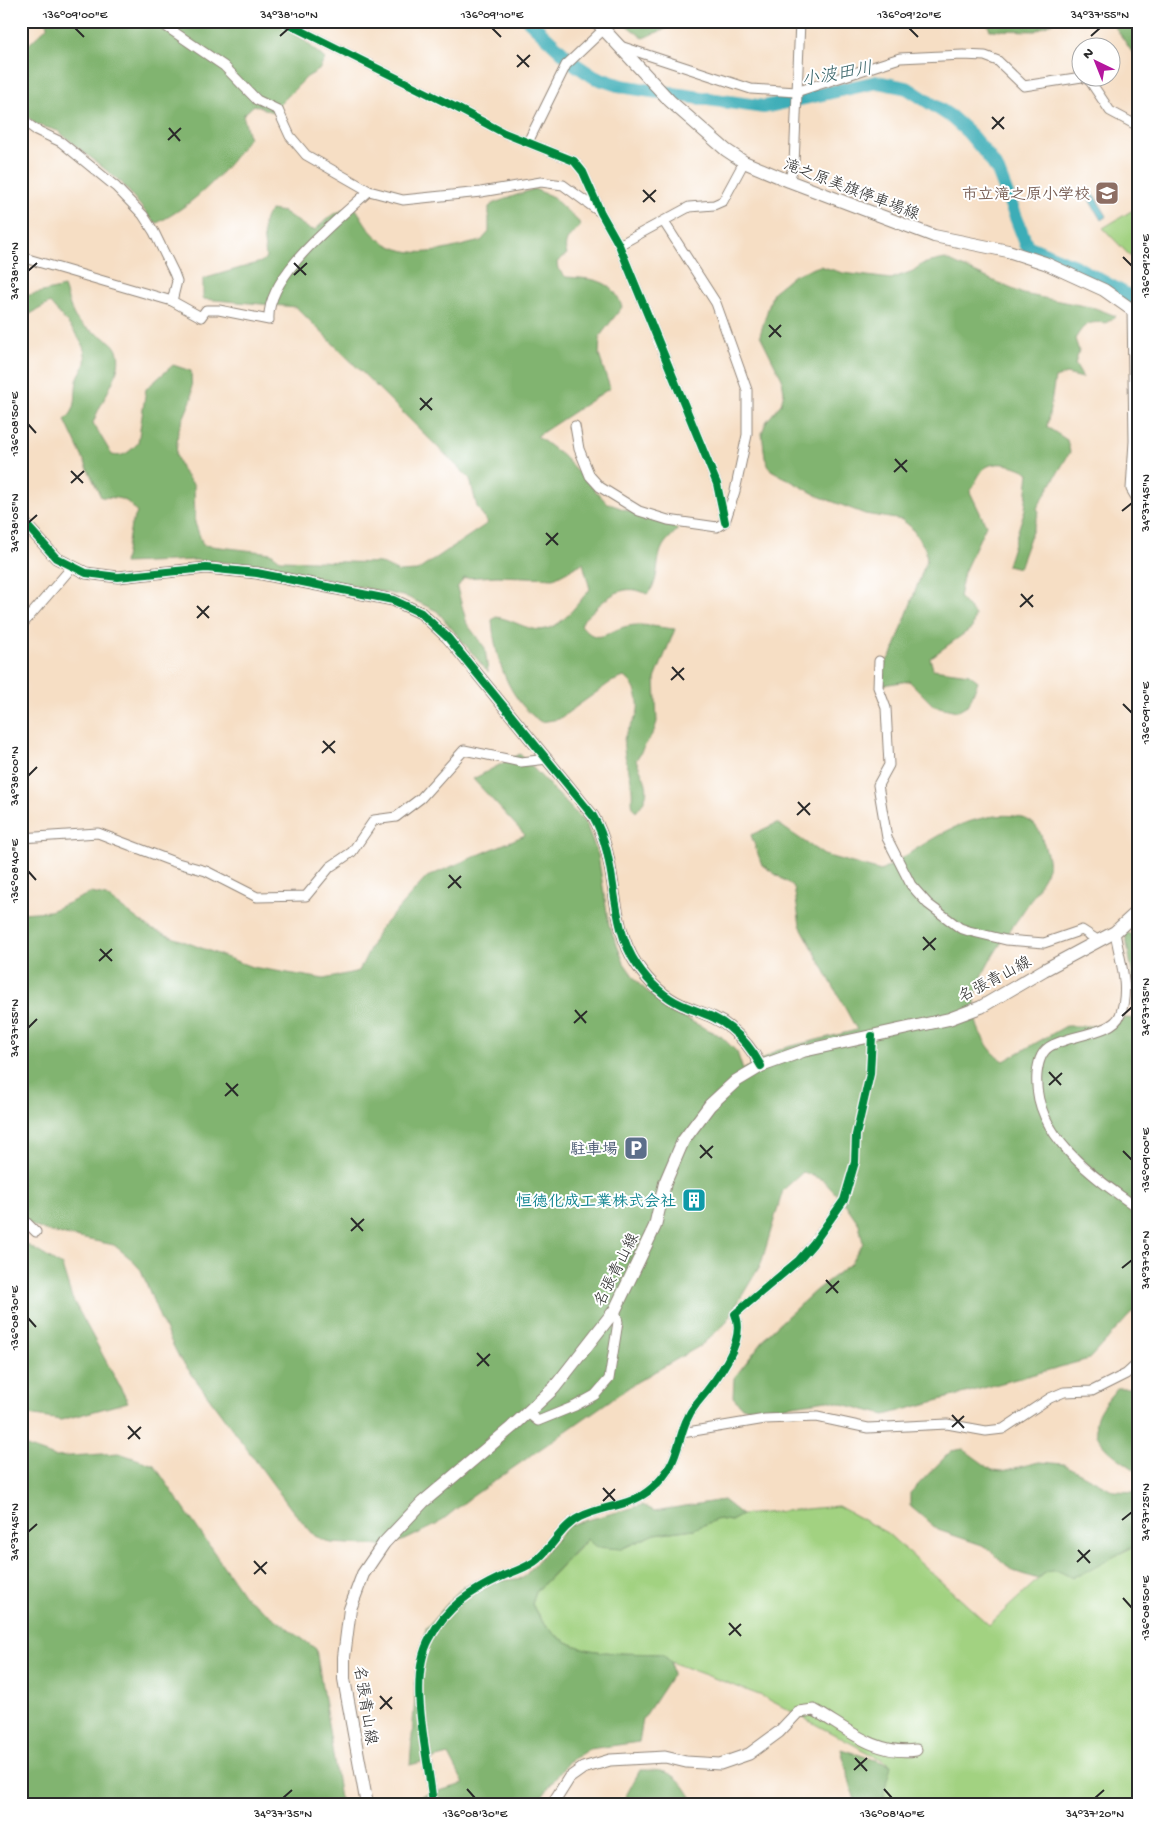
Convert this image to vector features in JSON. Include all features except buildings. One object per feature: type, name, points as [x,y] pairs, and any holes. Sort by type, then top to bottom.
[{"type":"main road","name":"滝之原美旗停車場線","points":[[599,26],[670,102],[726,150],[744,162],[934,236],[1008,251],[1045,263],[1104,290],[1135,311]]},
{"type":"main road","name":"名張青山線","points":[[367,1805],[344,1680],[346,1628],[350,1609],[363,1574],[384,1543],[423,1502],[528,1413],[554,1388],[615,1310],[655,1226],[665,1183],[683,1141],[710,1104],[736,1081],[761,1066],[802,1051],[949,1019],[980,1007],[1115,932],[1136,916]]},
{"type":"street","points":[[158,21],[224,66],[257,100],[278,110],[290,136],[306,155],[368,191],[403,200],[488,191],[542,182],[563,185],[602,213]]},
{"type":"street","points":[[282,21],[455,106],[504,133],[574,161],[583,172],[619,245],[716,484],[725,522]]},
{"type":"street","points":[[789,181],[794,164],[800,21]]},
{"type":"street","points":[[528,142],[566,65],[599,26]]},
{"type":"street","points":[[617,45],[751,89],[796,94],[900,58],[928,56],[985,56],[998,61],[1024,86],[1072,79]]},
{"type":"street","points":[[1095,88],[1110,111],[1138,126]]},
{"type":"street","points":[[21,119],[36,130],[61,142],[116,187],[143,215],[154,232],[177,281],[172,301]]},
{"type":"street","points":[[619,245],[689,207],[714,205],[723,201],[744,162]]},
{"type":"street","points":[[21,257],[172,301],[201,317],[206,310],[219,310],[269,320],[269,311],[275,293],[296,261],[368,191]]},
{"type":"street","points":[[574,426],[590,476],[600,487],[639,511],[668,520],[716,527],[725,522],[735,491],[747,435],[747,390],[716,303],[664,222]]},
{"type":"street","points":[[1135,311],[1134,432],[1131,488],[1138,501]]},
{"type":"street","points":[[21,519],[49,551],[72,567],[106,577],[182,569],[241,570],[373,595],[401,603],[421,613],[442,631],[587,807],[602,834],[609,858],[620,929],[636,964],[656,987],[675,1001],[711,1016],[730,1027],[752,1050],[761,1066]]},
{"type":"street","points":[[21,626],[72,567]]},
{"type":"street","points":[[879,661],[878,687],[886,708],[889,765],[878,785],[887,838],[911,885],[928,904],[960,928],[969,931],[1006,940],[1033,943],[1054,941],[1085,930],[1099,941]]},
{"type":"street","points":[[21,838],[98,833],[174,862],[206,871],[257,897],[306,896],[330,867],[352,852],[374,820],[396,817],[421,798],[464,750],[522,762],[548,759]]},
{"type":"street","points":[[1115,932],[1124,978],[1120,1016],[1107,1028],[1060,1042],[1048,1048],[1042,1054],[1038,1066],[1036,1088],[1044,1115],[1057,1136],[1087,1170],[1138,1208]]},
{"type":"street","points":[[433,1805],[422,1726],[419,1670],[421,1657],[435,1630],[455,1604],[471,1592],[532,1563],[577,1518],[621,1506],[651,1489],[665,1476],[674,1461],[687,1417],[713,1384],[737,1338],[739,1323],[734,1314],[799,1260],[813,1244],[844,1200],[855,1162],[856,1135],[870,1074],[872,1036]]},
{"type":"street","points":[[21,1217],[36,1232]]},
{"type":"street","points":[[528,1413],[538,1421],[575,1406],[595,1395],[610,1379],[618,1322],[615,1310]]},
{"type":"street","points":[[682,1434],[765,1419],[817,1416],[868,1428],[947,1424],[986,1430],[1004,1429],[1050,1398],[1064,1392],[1092,1391],[1126,1374],[1138,1362]]},
{"type":"street","points":[[552,1805],[569,1778],[583,1768],[610,1760],[665,1757],[686,1762],[720,1764],[749,1754],[779,1732],[798,1712],[814,1710],[862,1740],[888,1749],[916,1750]]},
{"type":"green space","points":[[47,21],[275,21],[298,35],[325,59],[319,70],[307,77],[272,112],[254,105],[243,115],[249,137],[230,163],[197,197],[157,223],[152,220],[122,183],[58,131],[35,124],[21,110],[21,52],[47,27]]},
{"type":"green space","points":[[621,21],[685,21],[643,38]]},
{"type":"green space","points":[[986,21],[1055,21],[1035,31],[990,30]]},
{"type":"green space","points":[[1111,21],[1138,21],[1138,61]]},
{"type":"green space","points":[[534,189],[551,196],[579,222],[580,227],[571,235],[567,242],[567,254],[557,262],[558,269],[566,277],[584,278],[607,285],[618,297],[622,307],[600,336],[599,355],[610,388],[537,436],[563,456],[607,503],[678,529],[662,548],[656,579],[647,594],[637,590],[620,591],[605,600],[584,619],[581,625],[587,632],[598,636],[633,625],[675,629],[655,679],[657,722],[654,731],[636,760],[645,781],[647,792],[642,805],[636,812],[632,804],[632,784],[624,745],[625,736],[636,717],[638,709],[638,698],[631,683],[624,677],[611,682],[559,719],[541,722],[520,702],[512,690],[505,677],[496,649],[492,620],[496,617],[528,628],[542,630],[550,628],[565,618],[590,589],[583,563],[554,578],[497,576],[464,578],[457,588],[467,624],[485,648],[488,672],[437,611],[407,597],[260,565],[195,560],[124,563],[131,525],[137,513],[130,504],[122,499],[101,497],[65,420],[74,406],[78,378],[85,363],[83,347],[74,331],[50,303],[21,319],[21,297],[64,287],[71,309],[77,320],[83,326],[105,338],[116,349],[119,356],[116,374],[93,423],[112,455],[123,455],[138,443],[146,389],[173,365],[191,371],[192,398],[178,431],[176,455],[183,472],[194,485],[195,523],[203,545],[271,553],[280,560],[380,563],[399,572],[417,571],[488,523],[477,507],[470,479],[296,307],[203,299],[203,279],[261,262],[266,258],[263,226],[271,210],[284,212],[309,229],[315,230],[329,217],[353,205],[379,239],[404,251],[429,252],[481,241],[489,232],[489,207],[494,203]]},
{"type":"green space","points":[[1138,207],[1138,264],[1103,228]]},
{"type":"green space","points":[[945,259],[1023,294],[1095,308],[1116,316],[1106,323],[1091,323],[1087,325],[1075,339],[1079,351],[1075,364],[1083,378],[1066,374],[1055,378],[1047,427],[1067,440],[1070,452],[1037,508],[1039,512],[1019,568],[1007,565],[1025,509],[1029,473],[1011,465],[992,465],[982,471],[970,492],[986,525],[964,572],[959,597],[975,615],[972,628],[930,658],[933,669],[969,674],[978,681],[969,704],[957,711],[934,706],[909,681],[882,685],[879,672],[893,652],[927,559],[925,548],[911,527],[902,520],[865,514],[818,496],[771,470],[765,458],[762,433],[766,422],[781,404],[784,392],[782,379],[760,335],[773,292],[794,275],[820,266],[843,273],[891,279],[913,271],[922,264]]},
{"type":"green space","points":[[520,754],[586,824],[598,855],[609,925],[624,963],[638,983],[667,1009],[722,1037],[737,1052],[743,1070],[780,1049],[857,1030],[800,925],[794,887],[762,865],[751,835],[777,823],[824,855],[881,871],[940,834],[970,822],[1005,815],[1017,816],[1035,826],[1041,835],[1046,851],[1048,868],[982,977],[976,997],[975,1017],[986,1044],[1004,1061],[1066,1026],[1111,1026],[1126,1018],[1138,1019],[1138,1306],[1089,1359],[885,1415],[827,1400],[759,1410],[742,1407],[733,1397],[734,1378],[769,1333],[816,1290],[850,1264],[863,1243],[859,1224],[846,1205],[823,1180],[803,1172],[783,1190],[761,1264],[725,1324],[700,1346],[635,1383],[470,1498],[436,1525],[405,1540],[383,1546],[331,1543],[315,1536],[292,1510],[179,1357],[162,1323],[141,1270],[130,1258],[114,1245],[46,1231],[21,1221],[21,913],[50,911],[91,893],[106,896],[151,929],[252,967],[324,979],[359,971],[379,930],[427,877],[525,835],[473,779]]},
{"type":"green space","points":[[1125,932],[1138,937],[1138,1007]]},
{"type":"green space","points":[[21,1241],[62,1266],[72,1298],[128,1402],[61,1420],[21,1414]]},
{"type":"green space","points":[[1117,1388],[1138,1388],[1138,1472],[1115,1456],[1097,1435],[1095,1426],[1098,1413]]},
{"type":"green space","points":[[21,1445],[55,1457],[119,1453],[154,1465],[244,1596],[316,1649],[341,1805],[21,1805]]},
{"type":"green space","points":[[963,1449],[992,1470],[1003,1471],[1039,1462],[1063,1464],[1114,1491],[1138,1492],[1138,1543],[1083,1574],[1070,1577],[1061,1572],[1050,1571],[1038,1579],[1013,1571],[985,1546],[938,1530],[910,1506],[910,1493],[951,1451]]},
{"type":"green space","points":[[723,1500],[742,1515],[731,1521],[718,1519],[694,1529],[655,1534],[621,1549],[596,1547],[587,1539],[536,1592],[532,1604],[543,1622],[556,1635],[571,1644],[605,1652],[662,1654],[671,1662],[672,1675],[643,1719],[639,1742],[589,1749],[568,1762],[535,1805],[423,1805],[421,1796],[464,1784],[449,1755],[410,1765],[417,1668],[426,1628],[463,1586],[523,1578],[569,1525],[643,1505],[654,1511]]},
{"type":"green space","points":[[838,1506],[887,1533],[989,1625],[1047,1571],[1059,1570],[1070,1577],[1138,1543],[1138,1805],[881,1805],[890,1764],[762,1696],[671,1662],[662,1654],[605,1652],[571,1644],[556,1635],[543,1622],[532,1604],[536,1592],[588,1539],[621,1549],[655,1534],[694,1529],[718,1519],[731,1521],[742,1515]]},
{"type":"green space","points":[[841,1749],[891,1765],[881,1805],[856,1805]]},
{"type":"green space","points":[[640,1770],[666,1772],[681,1783],[699,1805],[621,1805]]},
{"type":"water","points":[[1091,190],[1107,216],[1101,220],[1085,193]]},
{"type":"waterway","name":"小波田川","points":[[529,21],[576,65],[594,77],[621,86],[764,107],[877,82],[907,88],[950,116],[968,132],[989,157],[998,171],[1027,246],[1074,266],[1138,301]]},
{"type":"cycle path","points":[[282,21],[504,133],[574,161],[583,172],[601,213],[619,245],[717,484],[725,522]]},
{"type":"cycle path","points":[[21,519],[56,558],[86,573],[118,577],[206,568],[257,573],[393,600],[421,613],[448,638],[593,816],[607,852],[621,930],[628,948],[641,971],[651,983],[669,998],[725,1024],[740,1036],[761,1066]]},
{"type":"cycle path","points":[[433,1805],[419,1697],[423,1655],[430,1638],[452,1608],[470,1594],[534,1562],[573,1521],[589,1513],[635,1499],[644,1494],[652,1488],[670,1467],[690,1414],[720,1373],[733,1349],[738,1325],[735,1314],[799,1260],[813,1244],[844,1200],[855,1162],[856,1135],[870,1074],[872,1036]]},
{"type":"place","name":"市立滝之原小学校","points":[[1107,193]]},
{"type":"place","name":"駐車場","points":[[636,1148]]},
{"type":"place","name":"恒徳化成工業株式会社","points":[[694,1200]]}]
